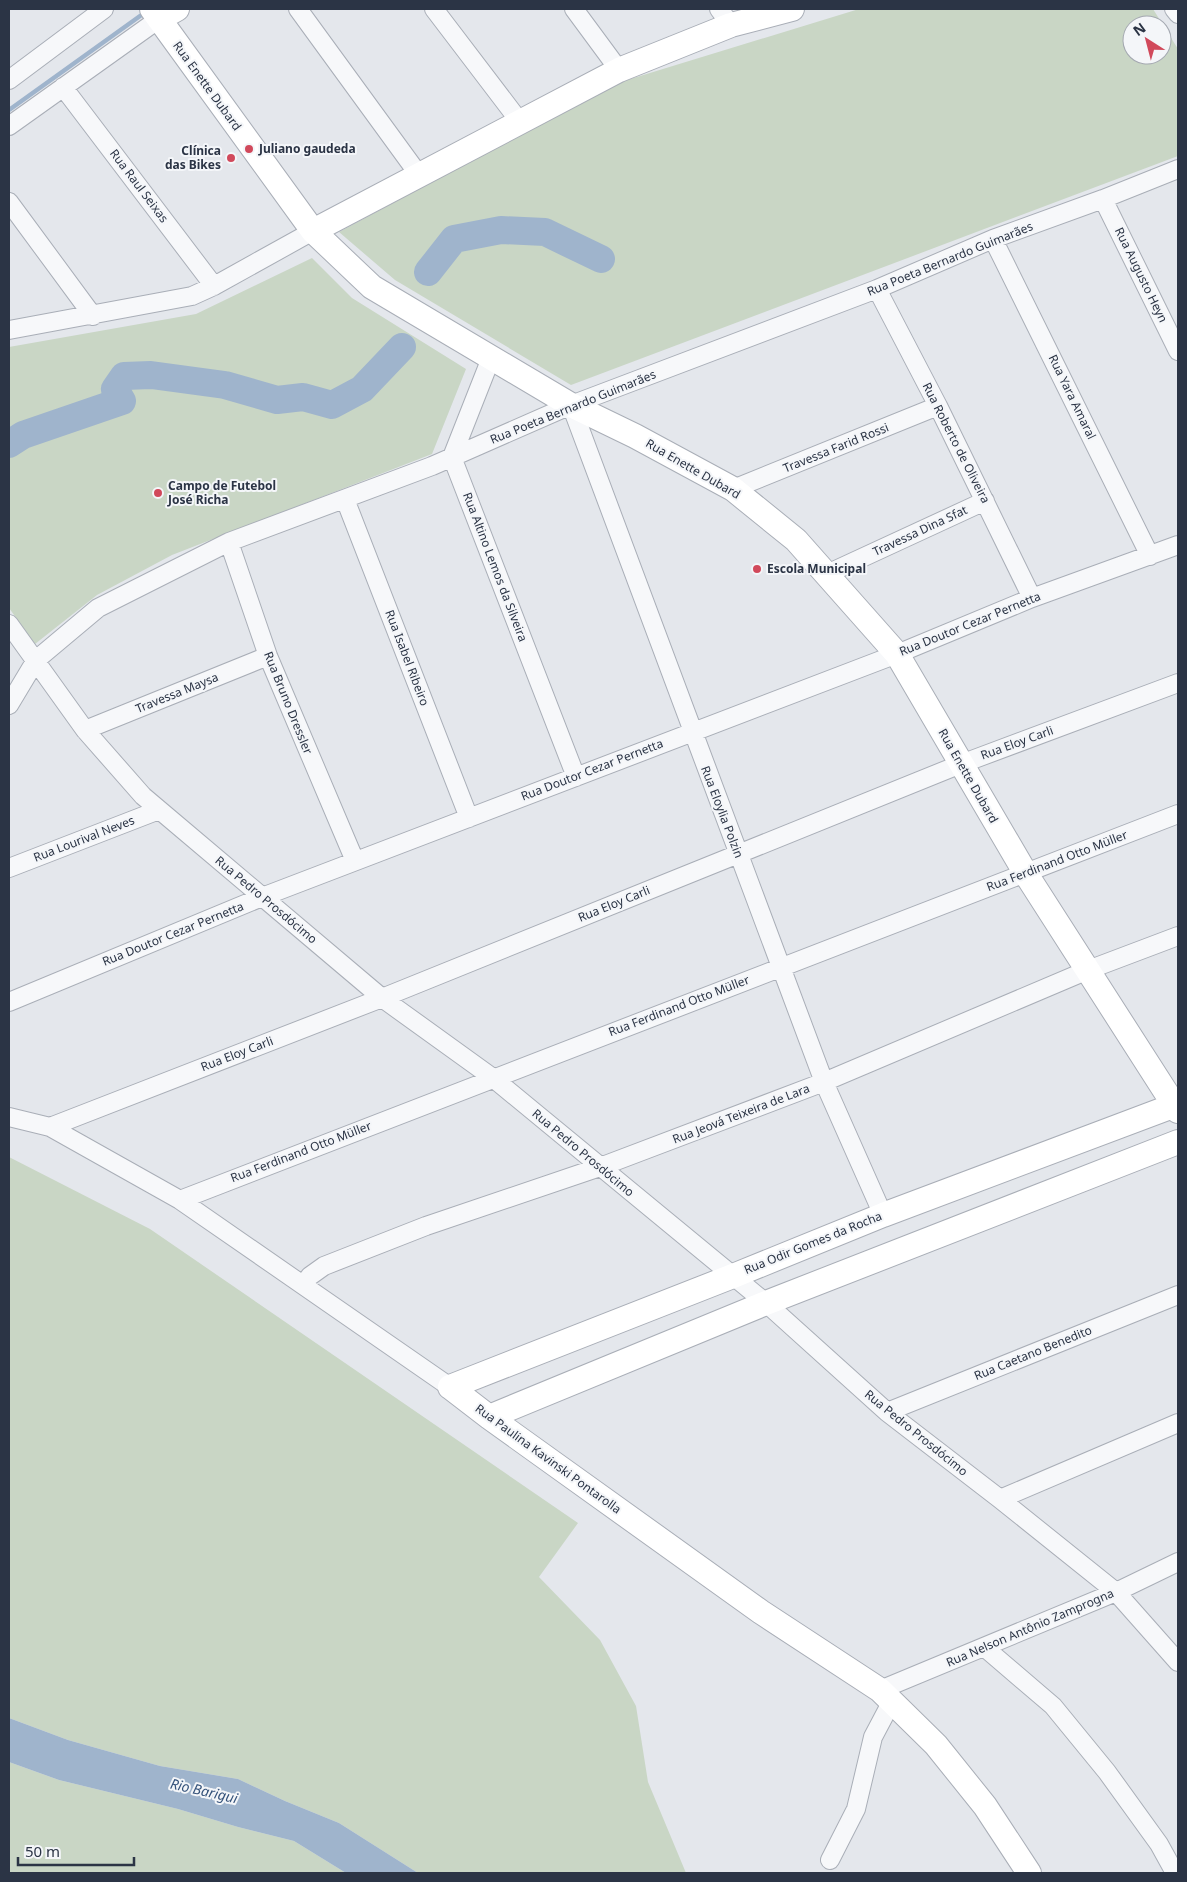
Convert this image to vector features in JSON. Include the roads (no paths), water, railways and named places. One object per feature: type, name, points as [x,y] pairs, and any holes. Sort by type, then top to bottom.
[{"type":"street","points":[[9,80],[104,9]]},
{"type":"street","points":[[298,9],[419,175]]},
{"type":"street","points":[[434,9],[520,122]]},
{"type":"street","points":[[574,9],[619,70]]},
{"type":"street","points":[[9,330],[93,316],[192,296],[619,70],[725,17],[792,9]]},
{"type":"street","points":[[1174,9],[1178,14]]},
{"type":"street","points":[[9,126],[64,87],[161,12]]},
{"type":"street","name":"Rua Enette Dubard","points":[[161,12],[313,231],[372,287],[570,405],[635,436],[733,490],[796,540],[828,574],[897,654],[1026,874],[1177,1107]]},
{"type":"street","name":"Rua Raul Seixas","points":[[64,87],[214,286]]},
{"type":"street","name":"Rua Poeta Bernardo Guimarães","points":[[9,705],[36,660],[98,608],[229,542],[432,466],[570,405],[877,289],[993,239],[1103,199],[1178,169]]},
{"type":"street","name":"Rua Augusto Heyn","points":[[1103,199],[1178,351]]},
{"type":"street","points":[[9,202],[93,316]]},
{"type":"street","name":"Rua Yara Amaral","points":[[993,239],[1150,556]]},
{"type":"street","name":"Rua Roberto de Oliveira","points":[[877,289],[938,406],[1032,598]]},
{"type":"street","points":[[452,457],[491,358]]},
{"type":"street","name":"Rua Eloylia Polzin","points":[[570,405],[780,968],[824,1082],[882,1215]]},
{"type":"street","name":"Travessa Farid Rossi","points":[[733,490],[938,406]]},
{"type":"street","name":"Rua Altino Lemos da Silveira","points":[[452,457],[576,777]]},
{"type":"street","name":"Rua Isabel Ribeiro","points":[[345,499],[469,818]]},
{"type":"street","name":"Travessa Dina Sfat","points":[[828,574],[985,501]]},
{"type":"street","name":"Rua Bruno Dressler","points":[[229,542],[268,656],[355,861]]},
{"type":"street","name":"Rua Doutor Cezar Pernetta","points":[[9,1002],[262,897],[897,654],[1032,598],[1178,545]]},
{"type":"street","name":"Rua Pedro Prosdócimo","points":[[9,624],[86,730],[143,796],[382,998],[493,1078],[766,1303],[887,1412],[1116,1592],[1178,1662]]},
{"type":"street","name":"Travessa Maysa","points":[[86,730],[268,656]]},
{"type":"street","name":"Rua Eloy Carli","points":[[50,1127],[382,998],[961,764],[1178,683]]},
{"type":"street","name":"Rua Lourival Neves","points":[[9,868],[159,810]]},
{"type":"street","name":"Rua Ferdinand Otto Müller","points":[[180,1200],[1178,814]]},
{"type":"street","name":"Rua Jeová Teixeira de Lara","points":[[303,1285],[310,1276],[324,1266],[426,1226],[600,1167],[824,1082],[1088,970],[1178,936]]},
{"type":"street","name":"Rua Odir Gomes da Rocha","points":[[450,1387],[733,1276],[882,1215],[1177,1107]]},
{"type":"street","name":"Rua Paulina Kavinski Pontarolla","points":[[9,1117],[50,1127],[180,1200],[450,1387],[489,1418],[760,1612],[886,1696],[936,1745],[985,1806],[1029,1873]]},
{"type":"street","points":[[489,1418],[766,1303],[1178,1142]]},
{"type":"street","name":"Rua Caetano Benedito","points":[[887,1412],[1178,1294]]},
{"type":"street","points":[[1000,1499],[1178,1423]]},
{"type":"street","name":"Rua Nelson Antônio Zamprogna","points":[[886,1696],[984,1647],[1116,1592],[1178,1562]]},
{"type":"street","points":[[984,1647],[1053,1706],[1112,1780],[1159,1844],[1175,1873]]},
{"type":"street","points":[[830,1860],[856,1809],[873,1737],[886,1696]]},
{"type":"water","name":"Rio Barigui","points":[[9,1718],[68,1740],[160,1766],[238,1779],[339,1823],[418,1873],[346,1873],[294,1841],[178,1809],[59,1780],[9,1762]]},
{"type":"waterway","points":[[9,110],[147,11]]},
{"type":"waterway","points":[[428,272],[454,239],[501,230],[545,232],[601,259]]},
{"type":"waterway","points":[[9,444],[23,435],[122,401],[115,389],[124,376],[151,375],[225,385],[277,400],[303,397],[332,405],[362,389],[402,347]]},
{"type":"place","name":"Juliano gaudeda","points":[[249,149]]},
{"type":"place","name":"Clínica das Bikes","points":[[231,158]]},
{"type":"place","name":"Campo de Futebol José Richa","points":[[158,493]]},
{"type":"place","name":"Escola Municipal","points":[[757,569]]}]
